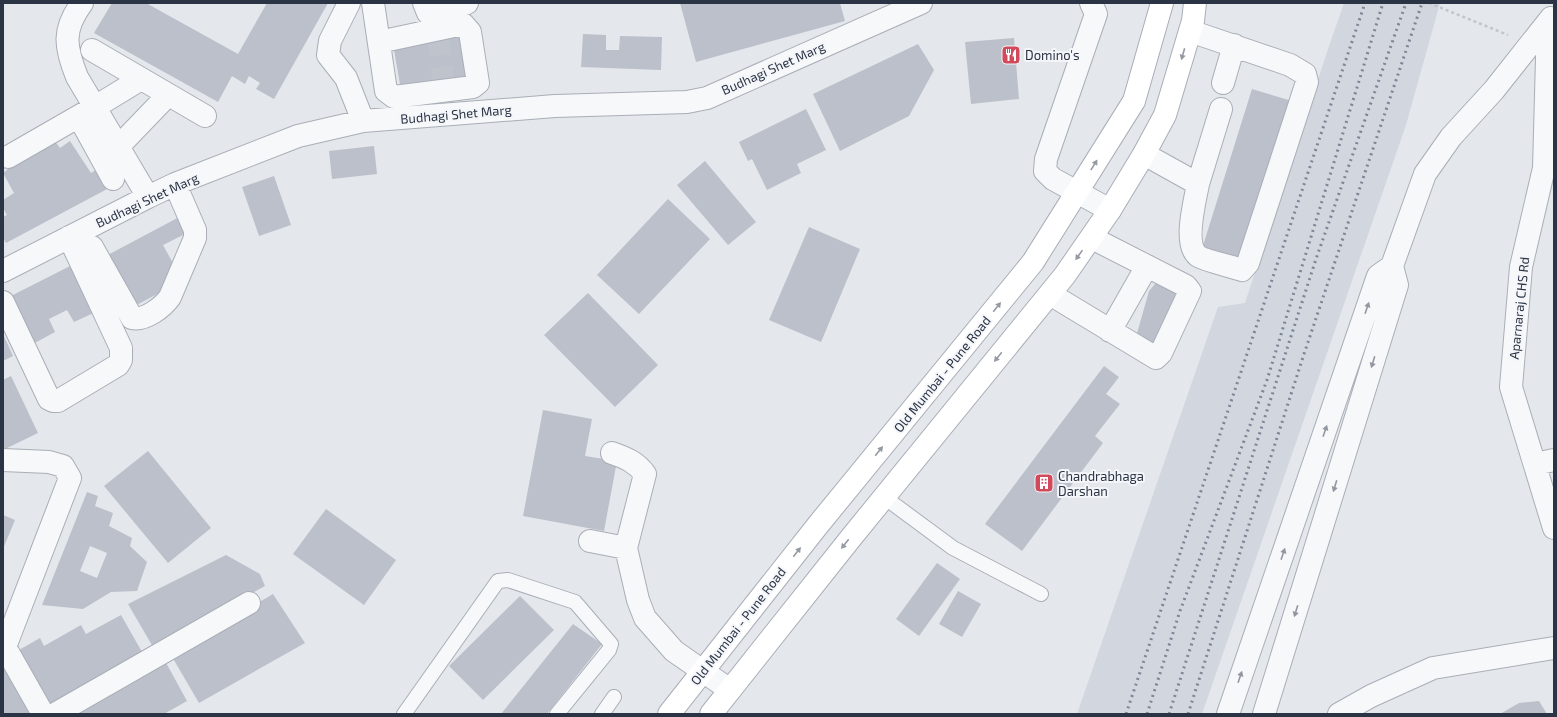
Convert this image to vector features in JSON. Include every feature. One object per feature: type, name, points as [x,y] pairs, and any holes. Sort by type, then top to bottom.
[{"type":"main road","name":"Old Mumbai - Pune Road","points":[[669,714],[840,498],[1033,262],[1134,101],[1162,3]]},
{"type":"main road","points":[[711,714],[866,518],[1065,276],[1092,238],[1144,154],[1165,115],[1190,30],[1195,3]]},
{"type":"main road","points":[[840,498],[866,518]]},
{"type":"street","points":[[82,3],[75,13],[66,39],[70,61],[77,77],[87,112],[113,179]]},
{"type":"street","points":[[349,3],[330,42],[328,55],[346,78],[364,121]]},
{"type":"street","points":[[373,3],[386,91],[394,97],[473,87],[478,83],[470,32],[463,24],[438,32],[379,42]]},
{"type":"street","points":[[424,3],[428,13],[433,17],[467,3]]},
{"type":"street","name":"Budhagi Shet Marg","points":[[3,271],[175,184],[298,136],[364,121],[555,106],[687,102],[707,98],[921,3]]},
{"type":"street","points":[[1091,3],[1096,14],[1046,159],[1045,171],[1053,180],[1110,210]]},
{"type":"street","points":[[1264,714],[1397,285],[1392,266],[1425,174],[1451,137],[1494,90],[1551,18]]},
{"type":"street","name":"Aparnaraj CHS Rd","points":[[1551,18],[1544,168],[1521,267],[1511,387],[1544,462],[1554,528]]},
{"type":"street","points":[[1190,30],[1290,65],[1305,74],[1307,82],[1248,263],[1242,270],[1199,257],[1193,250],[1190,238],[1198,184],[1221,109]]},
{"type":"street","points":[[1223,83],[1234,45]]},
{"type":"street","points":[[92,50],[205,116]]},
{"type":"street","points":[[8,156],[87,112],[141,79]]},
{"type":"street","points":[[118,147],[168,95]]},
{"type":"street","points":[[87,112],[118,147],[148,197]]},
{"type":"street","points":[[1144,154],[1198,184]]},
{"type":"street","points":[[92,247],[132,318],[138,319],[164,306],[170,298],[195,238],[194,230],[175,184]]},
{"type":"street","points":[[3,302],[49,399],[58,401],[118,365],[121,360],[121,348],[69,238]]},
{"type":"street","points":[[1050,294],[1156,358],[1162,352],[1190,291],[1186,286],[1092,238]]},
{"type":"street","points":[[1110,331],[1147,266]]},
{"type":"street","points":[[1228,714],[1378,276],[1392,266]]},
{"type":"street","points":[[612,454],[630,459],[640,467],[644,474],[626,548],[638,600],[644,618],[674,651],[702,672],[730,690]]},
{"type":"street","points":[[3,460],[50,462],[63,466],[70,478],[5,647],[43,714]]},
{"type":"street","points":[[590,541],[626,548]]},
{"type":"street","points":[[55,714],[249,603]]},
{"type":"street","points":[[1339,714],[1371,696],[1433,668],[1554,648]]},
{"type":"lane","points":[[884,497],[953,548],[1041,594]]},
{"type":"lane","points":[[404,714],[498,581],[508,580],[576,602],[611,644],[609,650],[557,714]]},
{"type":"lane","points":[[602,714],[614,697]]},
{"type":"path","points":[[1429,3],[1531,44]]},
{"type":"shaded area","points":[[1344,3],[1440,3],[1406,125],[1202,714],[1077,714],[1218,307],[1245,303]]},
{"type":"building","points":[[112,3],[146,3],[238,54],[267,3],[328,3],[274,99],[256,89],[260,83],[249,76],[245,84],[232,76],[218,102],[94,33]]},
{"type":"building","points":[[680,3],[840,3],[845,21],[696,62]]},
{"type":"building","points":[[464,30],[474,82],[402,96],[393,44]]},
{"type":"building","points":[[583,34],[606,35],[606,50],[619,50],[620,36],[662,37],[661,70],[581,67]]},
{"type":"building","points":[[1014,38],[1019,99],[971,104],[965,42]]},
{"type":"building","points":[[918,44],[934,70],[909,116],[840,151],[813,94]]},
{"type":"building","points":[[1252,89],[1292,101],[1241,265],[1201,252]]},
{"type":"building","points":[[806,109],[826,150],[797,164],[801,173],[767,190],[752,159],[748,161],[739,142]]},
{"type":"building","points":[[54,140],[60,148],[70,141],[91,173],[97,169],[109,188],[6,243],[3,238],[3,217],[7,215],[3,208],[3,200],[14,193],[3,173],[13,165]]},
{"type":"building","points":[[374,146],[377,174],[332,179],[329,151]]},
{"type":"building","points":[[705,161],[756,222],[728,245],[677,185]]},
{"type":"building","points":[[274,176],[291,225],[259,236],[242,187]]},
{"type":"building","points":[[668,199],[710,239],[639,314],[597,275]]},
{"type":"building","points":[[183,215],[191,231],[163,245],[174,265],[161,292],[131,308],[104,257]]},
{"type":"building","points":[[809,227],[860,249],[821,342],[769,320]]},
{"type":"building","points":[[76,263],[100,310],[74,322],[67,310],[49,319],[55,332],[31,345],[7,298]]},
{"type":"building","points":[[1160,278],[1184,288],[1154,352],[1134,344],[1149,291]]},
{"type":"building","points":[[588,293],[658,365],[615,407],[544,335]]},
{"type":"building","points":[[3,334],[13,356],[3,361]]},
{"type":"building","name":"Chandrabhaga Darshan","points":[[1104,366],[1119,377],[1106,394],[1120,404],[1095,436],[1103,443],[1022,551],[985,524]]},
{"type":"building","points":[[11,376],[38,433],[3,450],[3,380]]},
{"type":"building","points":[[543,410],[592,419],[585,456],[617,461],[604,531],[523,516]]},
{"type":"building","points":[[148,451],[211,528],[168,563],[104,486]]},
{"type":"building","points":[[87,492],[98,496],[95,506],[113,513],[109,526],[132,538],[130,546],[147,562],[137,591],[111,592],[83,609],[42,605]],"holes":[[[90,546],[107,553],[97,578],[80,571]]]},
{"type":"building","points":[[326,509],[396,560],[364,605],[293,554]]},
{"type":"building","points":[[3,515],[15,520],[3,549]]},
{"type":"building","points":[[226,555],[260,574],[265,586],[153,647],[128,604]]},
{"type":"building","points":[[937,563],[960,579],[919,636],[896,619]]},
{"type":"building","points":[[958,591],[981,604],[962,637],[939,624]]},
{"type":"building","points":[[273,594],[305,643],[199,703],[171,655]]},
{"type":"building","points":[[520,596],[554,630],[483,700],[449,666]]},
{"type":"building","points":[[121,615],[142,652],[51,705],[19,650],[40,638],[44,646],[81,625],[86,634]]},
{"type":"building","points":[[573,624],[602,644],[547,714],[501,714]]},
{"type":"building","points":[[165,661],[187,701],[164,714],[73,714]]},
{"type":"building","points":[[3,663],[31,714],[3,714]]},
{"type":"building","points":[[1539,701],[1547,714],[1500,714],[1519,703]]},
{"type":"tunnel","points":[[438,34],[444,89]]},
{"type":"railway","points":[[1126,714],[1365,3]]},
{"type":"railway","points":[[1147,714],[1180,611],[1267,380],[1383,3]]},
{"type":"railway","points":[[1169,714],[1316,259],[1406,3]]},
{"type":"railway","points":[[1188,714],[1304,354],[1422,3]]},
{"type":"place","name":"Domino's","points":[[1011,55]]},
{"type":"place","name":"Chandrabhaga Darshan","points":[[1044,483]]}]
